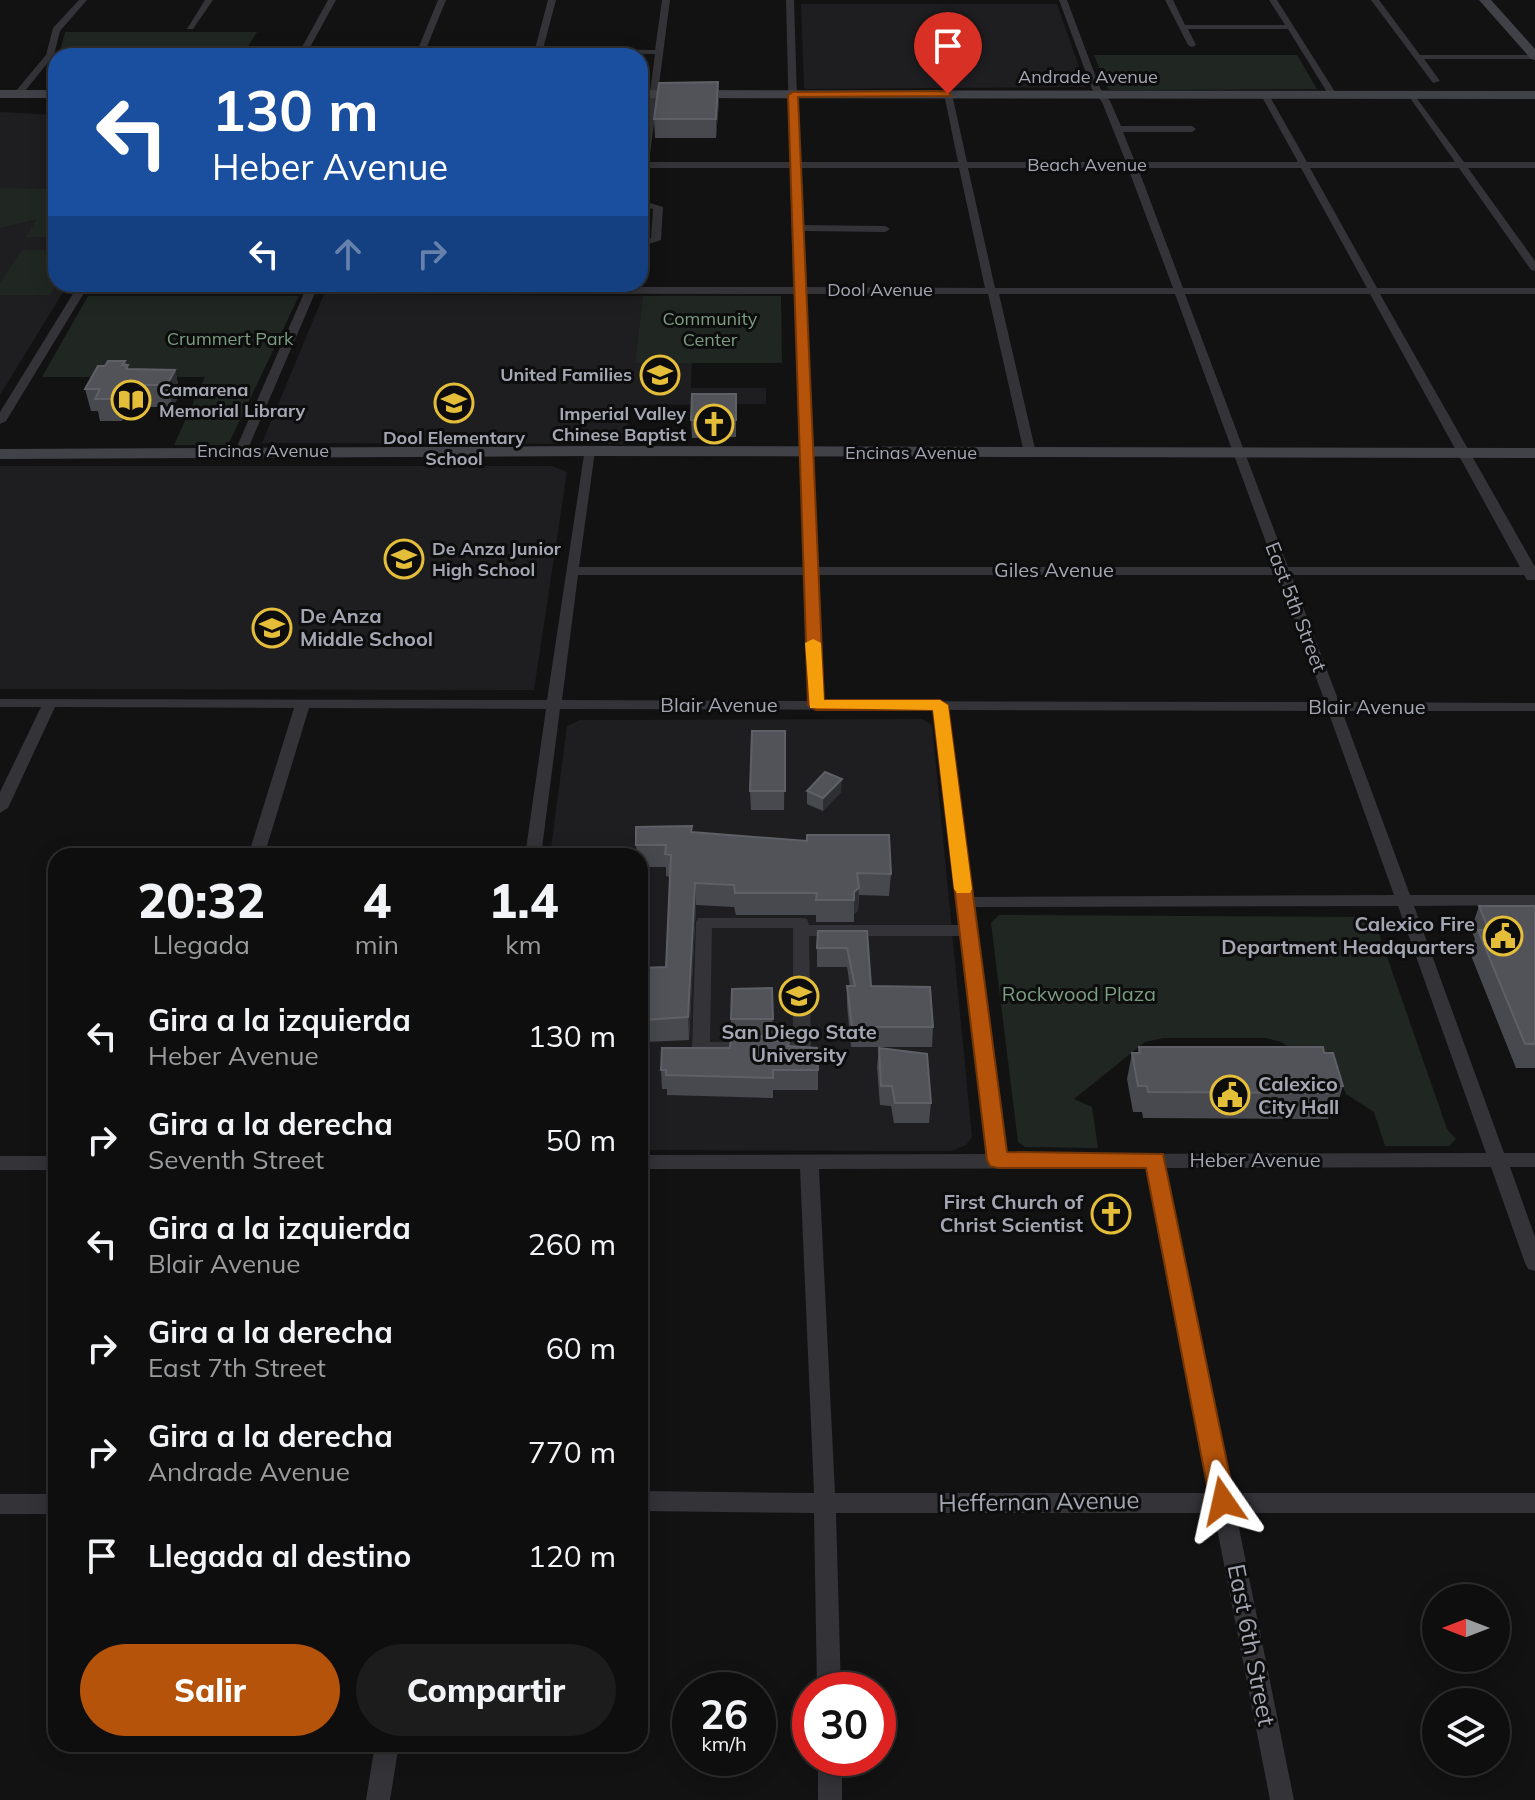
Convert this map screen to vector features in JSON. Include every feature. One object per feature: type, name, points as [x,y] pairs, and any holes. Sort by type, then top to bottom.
[{"type":"street","points":[[52,48],[56,30],[83,0]]},
{"type":"street","points":[[190,27],[209,0]]},
{"type":"street","points":[[305,48],[332,0]]},
{"type":"street","points":[[422,48],[442,0]]},
{"type":"street","points":[[539,48],[552,0]]},
{"type":"street","points":[[648,90],[659,52],[666,0]]},
{"type":"street","points":[[790,0],[798,290],[816,705]]},
{"type":"street","name":"East 5th Street","points":[[1063,0],[1132,165],[1334,707],[1535,1263]]},
{"type":"street","points":[[1169,0],[1192,45]]},
{"type":"street","points":[[1273,0],[1333,95]]},
{"type":"street","points":[[1375,0],[1436,81]]},
{"type":"street","points":[[1485,0],[1535,56]]},
{"type":"street","points":[[1182,27],[1289,27]]},
{"type":"street","points":[[648,52],[659,52]]},
{"type":"street","points":[[1419,57],[1535,56]]},
{"type":"street","points":[[18,94],[48,57]]},
{"type":"street","points":[[0,94],[48,94]]},
{"type":"street","name":"Andrade Avenue","points":[[648,94],[1535,95]]},
{"type":"street","points":[[948,94],[987,283],[1030,453]]},
{"type":"street","points":[[1265,95],[1533,575]]},
{"type":"street","points":[[1412,95],[1535,268]]},
{"type":"street","points":[[1118,129],[1192,129]]},
{"type":"street","name":"Beach Avenue","points":[[648,165],[1535,165]]},
{"type":"street","points":[[648,205],[658,207],[656,240],[648,242]]},
{"type":"street","points":[[796,228],[885,229]]},
{"type":"street","name":"Dool Avenue","points":[[648,289],[1535,291]]},
{"type":"street","points":[[0,421],[79,292]]},
{"type":"street","points":[[241,451],[310,292]]},
{"type":"street","name":"Encinas Avenue","points":[[0,454],[241,451],[1535,453]]},
{"type":"street","points":[[534,848],[589,451]]},
{"type":"street","name":"Giles Avenue","points":[[573,571],[1281,571],[1533,575]]},
{"type":"street","name":"Blair Avenue","points":[[0,703],[1535,707]]},
{"type":"street","points":[[0,808],[50,703]]},
{"type":"street","points":[[258,848],[303,703]]},
{"type":"street","points":[[940,705],[998,1160]]},
{"type":"street","points":[[965,902],[1535,900]]},
{"type":"street","points":[[704,922],[801,923],[801,931],[802,1047],[701,1049],[704,922]]},
{"type":"street","points":[[801,931],[968,930]]},
{"type":"street","name":"East 6th Street","points":[[1155,1160],[1282,1800]]},
{"type":"street","name":"Heber Avenue","points":[[648,1162],[1535,1160]]},
{"type":"street","points":[[809,1162],[825,1504],[829,1672]]},
{"type":"street","points":[[0,1163],[48,1163]]},
{"type":"street","name":"Heffernan Avenue","points":[[648,1501],[825,1504],[1223,1501],[1535,1503]]},
{"type":"street","points":[[0,1504],[48,1504]]},
{"type":"street","points":[[378,1800],[386,1752]]},
{"type":"street","points":[[830,1776],[830,1800]]},
{"type":"shaded area","points":[[801,4],[1057,4],[1086,87],[807,89],[804,88]]},
{"type":"shaded area","points":[[0,112],[48,115],[48,292],[63,292],[0,395]]},
{"type":"shaded area","name":"Dool Elementary School","points":[[324,294],[643,296],[635,362],[692,362],[691,388],[766,388],[766,404],[630,405],[625,444],[262,443]]},
{"type":"shaded area","name":"De Anza Middle School","points":[[0,466],[552,466],[567,472],[534,690],[0,689]]},
{"type":"shaded area","name":"San Diego State University","points":[[922,719],[932,725],[972,1137],[966,1145],[952,1151],[648,1150],[648,848],[551,848],[567,726],[580,720]]},
{"type":"green space","points":[[65,32],[257,32],[247,48],[61,48]]},
{"type":"green space","points":[[1094,55],[1297,55],[1317,89],[1112,90],[1108,89]]},
{"type":"green space","points":[[0,188],[48,189],[48,237],[26,237],[37,219],[0,228]]},
{"type":"green space","points":[[22,250],[48,250],[50,295],[0,295],[0,283]]},
{"type":"green space","name":"Crummert Park","points":[[88,296],[299,296],[228,445],[174,445],[205,377],[42,377]]},
{"type":"green space","name":"Community Center","points":[[643,296],[781,296],[782,363],[635,363]]},
{"type":"green space","name":"Rockwood Plaza","points":[[999,915],[1369,917],[1376,925],[1447,1129],[1456,1139],[1449,1146],[1385,1146],[1374,1112],[1346,1094],[1340,1079],[1281,1042],[1266,1038],[1164,1038],[1145,1042],[1074,1099],[1092,1107],[1098,1148],[1025,1147],[1018,1142],[991,923]]},
{"type":"building","points":[[718,82],[716,119],[654,119],[659,83]]},
{"type":"building","points":[[108,361],[125,361],[122,365],[128,365],[126,369],[175,370],[167,385],[123,385],[116,399],[95,399],[100,389],[85,389],[98,366],[105,366]]},
{"type":"building","points":[[692,394],[736,394],[736,420],[691,420]]},
{"type":"building","points":[[752,731],[785,731],[785,791],[750,791]]},
{"type":"building","points":[[825,772],[842,779],[823,798],[807,791]]},
{"type":"building","points":[[692,826],[691,832],[807,841],[807,835],[889,835],[891,874],[857,873],[859,888],[854,892],[854,900],[816,900],[817,893],[735,893],[734,885],[695,883],[688,1017],[648,1020],[648,968],[666,967],[671,855],[665,854],[666,845],[636,845],[636,827]]},
{"type":"building","points":[[1479,906],[1535,906],[1535,1044],[1525,1044],[1478,930],[1489,930]]},
{"type":"building","points":[[818,931],[867,931],[871,986],[930,987],[933,1027],[852,1027],[847,986],[855,986],[847,948],[817,948]]},
{"type":"building","points":[[772,988],[773,1019],[731,1019],[732,989]]},
{"type":"building","points":[[773,1036],[773,1041],[789,1041],[788,1046],[817,1048],[818,1070],[773,1070],[773,1078],[666,1075],[666,1070],[661,1070],[662,1048],[730,1048],[731,1037]]},
{"type":"building","points":[[1139,1047],[1323,1047],[1324,1053],[1333,1053],[1343,1086],[1334,1086],[1336,1093],[1148,1092],[1147,1086],[1138,1086],[1132,1053],[1140,1053]]},
{"type":"building","points":[[879,1048],[927,1054],[931,1103],[895,1103],[892,1086],[881,1086]]},
{"type":"slow traffic","points":[[813,643],[816,705],[940,705],[963,889]]},
{"type":"place","name":"United Families","points":[[660,375]]},
{"type":"place","name":"Camarena Memorial Library","points":[[131,400]]},
{"type":"place","name":"Dool Elementary School","points":[[454,403]]},
{"type":"place","name":"Imperial Valley Chinese Baptist","points":[[714,424]]},
{"type":"place","name":"De Anza Junior High School","points":[[404,559]]},
{"type":"place","name":"De Anza Middle School","points":[[272,628]]},
{"type":"place","name":"Calexico Fire Department Headquarters","points":[[1503,936]]},
{"type":"place","name":"San Diego State University","points":[[799,996]]},
{"type":"place","name":"Calexico City Hall","points":[[1230,1095]]},
{"type":"place","name":"First Church of Christ Scientist","points":[[1111,1214]]},
{"type":"route","points":[[948,94],[793,95],[804,452],[816,705],[940,705],[998,1160],[1155,1160],[1223,1501]]}]
